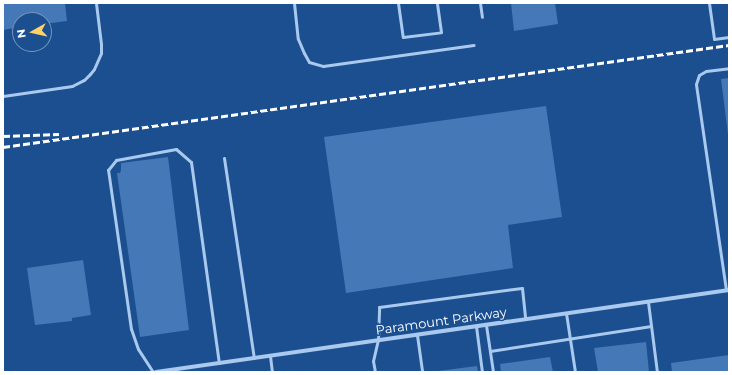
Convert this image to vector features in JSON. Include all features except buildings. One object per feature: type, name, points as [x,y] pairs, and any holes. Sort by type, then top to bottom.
[{"type":"street","name":"Paramount Parkway","points":[[154,372],[728,290]]},
{"type":"lane","points":[[3,96],[72,86],[84,80],[90,74],[94,69],[100,53],[96,3]]},
{"type":"lane","points":[[294,3],[298,39],[304,54],[309,62],[323,66],[474,45]]},
{"type":"lane","points":[[398,3],[403,37],[442,32],[437,3]]},
{"type":"lane","points":[[480,3],[482,17]]},
{"type":"lane","points":[[709,3],[714,39],[729,37]]},
{"type":"lane","points":[[728,290],[696,84],[698,75],[706,71],[729,68]]},
{"type":"lane","points":[[154,372],[138,349],[131,329],[108,170],[116,160],[176,149],[191,162],[219,363]]},
{"type":"lane","points":[[224,158],[254,358]]},
{"type":"lane","points":[[375,372],[374,356],[378,340],[379,307],[522,288],[524,319]]},
{"type":"lane","points":[[648,302],[657,372]]},
{"type":"lane","points":[[566,313],[575,372]]},
{"type":"lane","points":[[486,325],[493,372]]},
{"type":"lane","points":[[476,326],[482,372]]},
{"type":"lane","points":[[490,351],[570,340],[651,326]]},
{"type":"lane","points":[[416,335],[422,372]]},
{"type":"lane","points":[[270,356],[272,372]]},
{"type":"railway","points":[[3,147],[729,45]]},
{"type":"railway","points":[[3,136],[59,134]]}]
